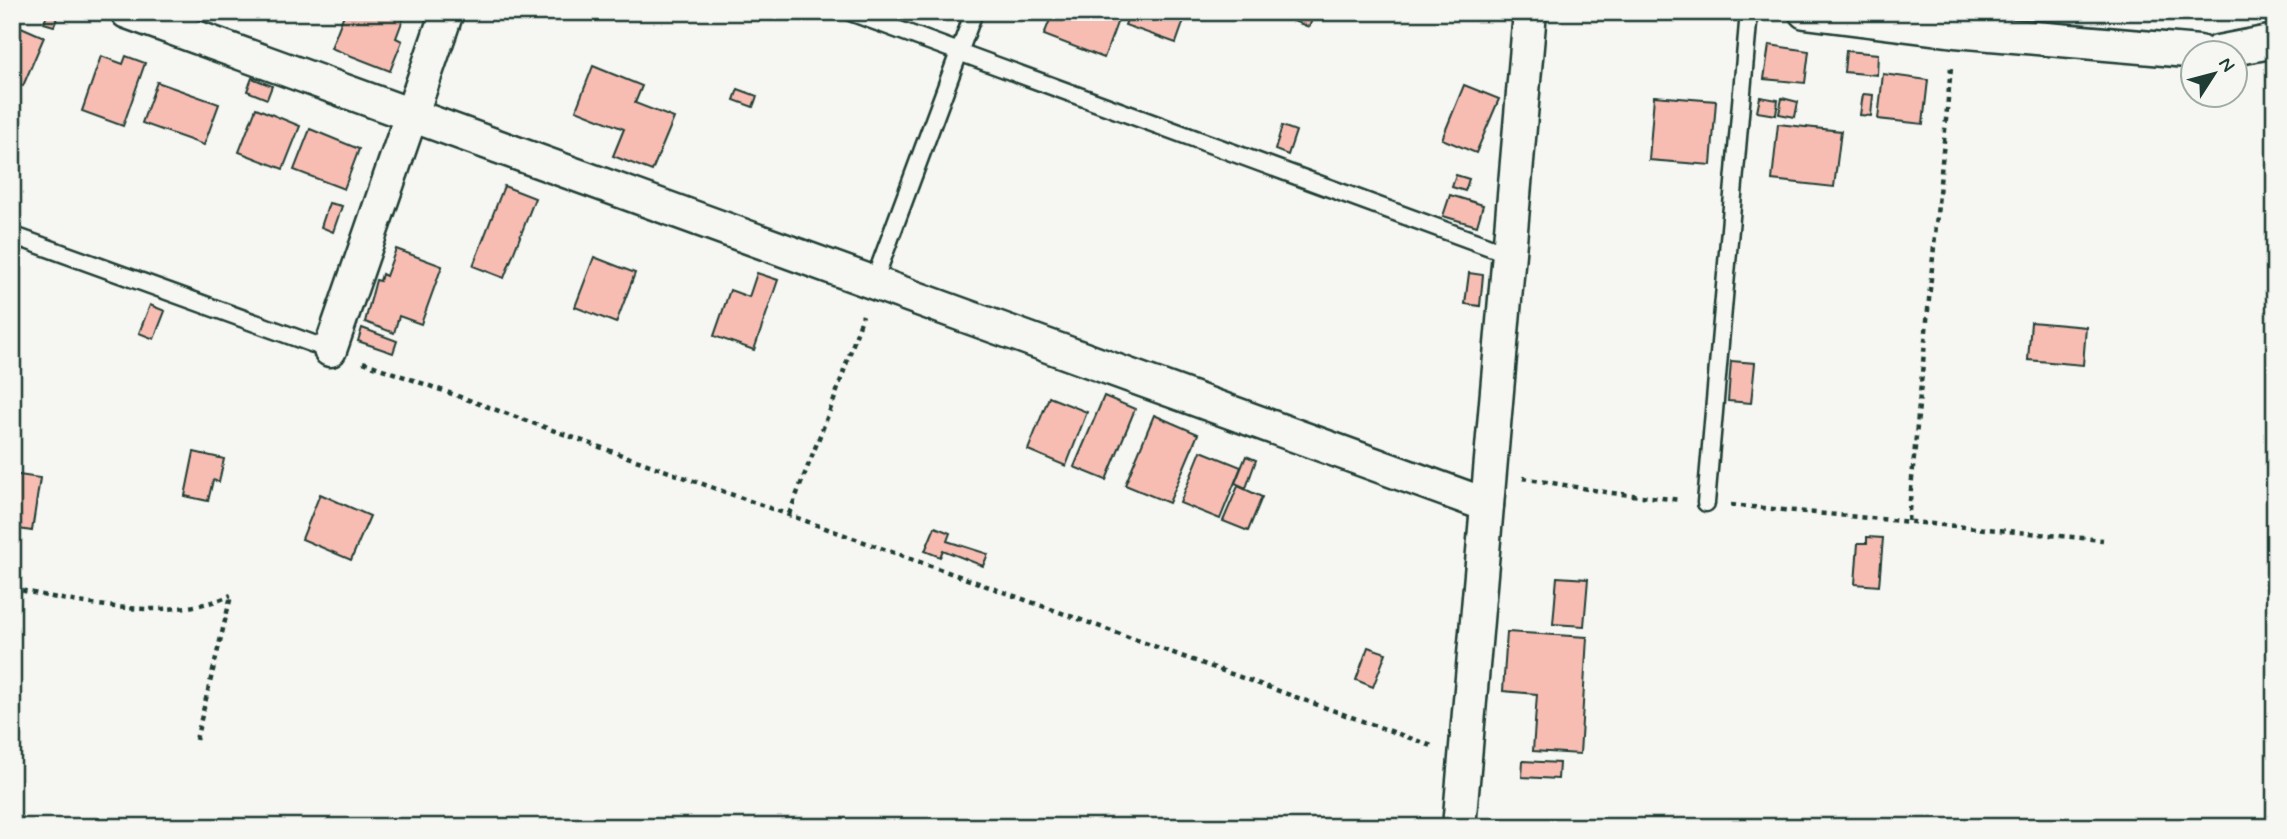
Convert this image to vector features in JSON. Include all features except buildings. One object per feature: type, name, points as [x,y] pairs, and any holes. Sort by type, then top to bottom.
[{"type":"street","points":[[127,12],[1487,505]]},
{"type":"street","points":[[330,350],[408,116],[447,12]]},
{"type":"street","points":[[1459,827],[1530,12]]},
{"type":"street","points":[[1805,12],[1955,22],[2178,49]]},
{"type":"street","points":[[2248,46],[2275,41]]},
{"type":"lane","points":[[850,12],[1508,254]]},
{"type":"lane","points":[[873,284],[974,12]]},
{"type":"lane","points":[[1706,503],[1749,12]]},
{"type":"lane","points":[[12,235],[330,350]]},
{"type":"path","points":[[1955,22],[1908,521],[2103,540]]},
{"type":"path","points":[[789,514],[834,400],[873,284]]},
{"type":"path","points":[[330,350],[1465,758]]},
{"type":"path","points":[[12,588],[60,599],[129,608],[209,606],[231,595],[196,740]]}]
